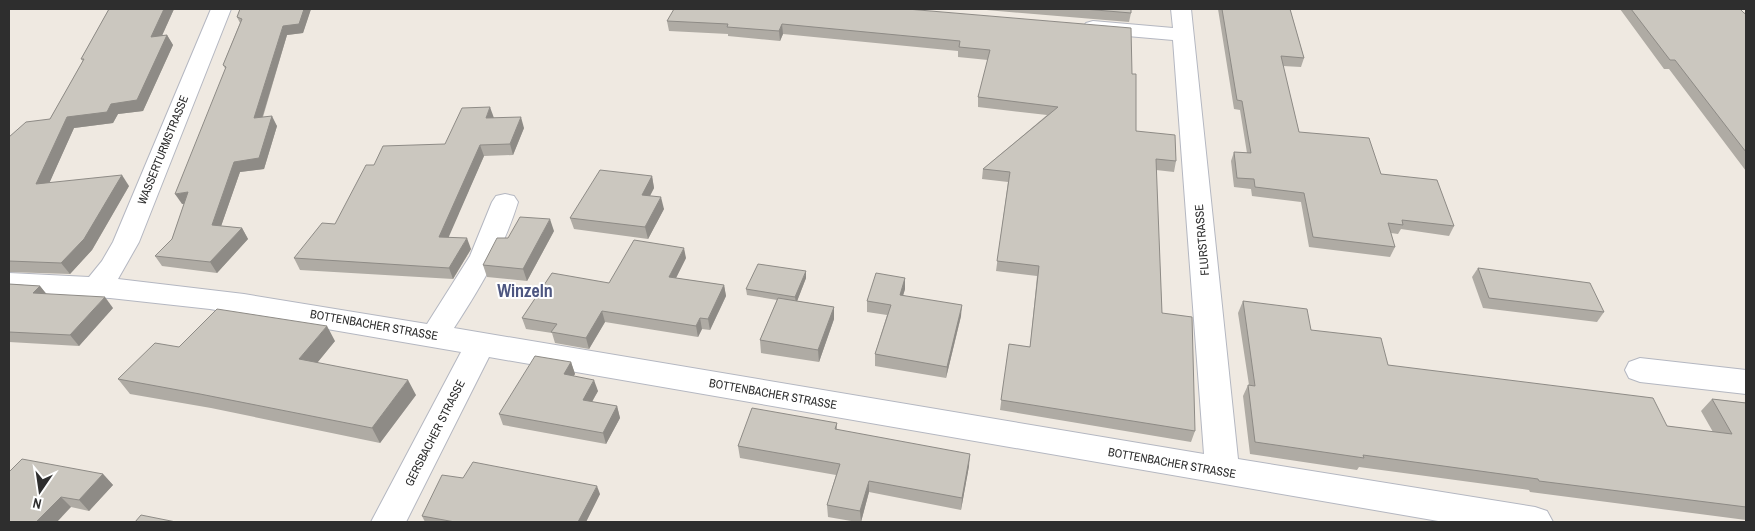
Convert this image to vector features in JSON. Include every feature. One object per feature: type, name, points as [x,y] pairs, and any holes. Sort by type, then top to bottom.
[{"type":"street","name":"WASSERTURMSTRASSE","points":[[97,287],[113,266],[126,242],[221,9]]},
{"type":"street","name":"FLURSTRASSE","points":[[1181,9],[1222,472]]},
{"type":"street","points":[[1077,26],[1184,35]]},
{"type":"street","points":[[434,336],[475,273],[497,230],[505,202]]},
{"type":"street","name":"BOTTENBACHER STRASSE","points":[[9,283],[97,287],[214,299],[481,343],[1222,472],[1535,522]]},
{"type":"street","name":"GERSBACHER STRASSE","points":[[388,522],[481,343]]},
{"type":"street","points":[[1640,370],[1746,382]]},
{"type":"building","points":[[109,9],[164,9],[151,37],[167,35],[137,100],[111,104],[107,112],[67,117],[36,184],[122,175],[84,239],[61,263],[9,261],[9,137],[26,122],[50,119],[84,59],[81,59]]},
{"type":"building","points":[[240,9],[304,9],[299,24],[283,26],[254,118],[272,116],[259,158],[234,162],[212,225],[242,228],[210,262],[155,256],[172,239],[188,192],[175,194],[226,67],[223,65],[242,19],[237,17]]},
{"type":"building","points":[[674,9],[907,9],[1131,28],[1132,74],[1136,74],[1136,131],[1175,135],[1176,161],[1156,159],[1162,313],[1192,317],[1195,431],[1001,400],[1009,344],[1030,347],[1039,266],[997,261],[1010,172],[983,169],[1058,107],[978,97],[990,50],[959,47],[960,41],[782,24],[779,31],[727,27],[728,24],[667,21]]},
{"type":"building","points":[[1084,9],[1131,9],[1131,13]]},
{"type":"building","points":[[1222,9],[1290,9],[1304,58],[1281,56],[1299,132],[1369,138],[1381,174],[1437,180],[1454,226],[1402,220],[1403,225],[1388,223],[1395,247],[1313,237],[1304,193],[1255,187],[1254,179],[1237,178],[1234,152],[1251,153],[1242,101],[1237,100]]},
{"type":"building","points":[[1631,9],[1740,9],[1746,14],[1746,152],[1675,60],[1670,60]]},
{"type":"building","points":[[490,107],[486,118],[521,117],[510,144],[480,145],[439,237],[467,238],[449,268],[294,258],[322,223],[335,224],[366,165],[374,165],[383,146],[445,144],[462,108]]},
{"type":"building","points":[[600,170],[652,176],[642,195],[661,197],[645,227],[570,218]]},
{"type":"building","points":[[520,217],[550,219],[523,269],[483,265],[497,238],[508,238]]},
{"type":"building","points":[[634,240],[684,248],[669,277],[724,285],[708,319],[700,318],[696,326],[602,311],[586,338],[551,332],[557,324],[522,318],[552,273],[609,283]]},
{"type":"building","points":[[758,264],[806,271],[795,297],[746,289]]},
{"type":"building","points":[[1478,268],[1590,283],[1604,312],[1489,298]]},
{"type":"building","points":[[876,273],[905,278],[900,295],[962,305],[947,367],[875,354],[891,305],[867,301]]},
{"type":"building","points":[[9,284],[40,286],[33,293],[105,297],[70,335],[9,332]]},
{"type":"building","points":[[778,298],[834,307],[818,350],[760,340]]},
{"type":"building","points":[[1243,301],[1307,309],[1311,330],[1381,338],[1388,365],[1653,398],[1667,426],[1732,434],[1712,399],[1746,403],[1746,507],[1539,481],[1538,479],[1363,455],[1364,458],[1255,442],[1248,385],[1255,386]]},
{"type":"building","points":[[217,309],[327,326],[299,359],[408,380],[372,428],[118,379],[155,343],[179,347]]},
{"type":"building","points":[[535,356],[571,362],[564,374],[594,380],[583,400],[617,406],[603,433],[499,414]]},
{"type":"building","points":[[752,408],[837,423],[835,429],[970,454],[962,498],[869,481],[860,511],[827,505],[840,464],[738,446]]},
{"type":"building","points":[[22,459],[103,474],[79,500],[61,497],[36,522],[9,522],[9,472]]},
{"type":"building","points":[[473,462],[597,486],[578,522],[455,522],[422,516],[442,475],[463,478]]},
{"type":"building","points":[[141,515],[176,522],[135,522]]},
{"type":"district","name":"Winzeln","points":[[525,291]]}]
